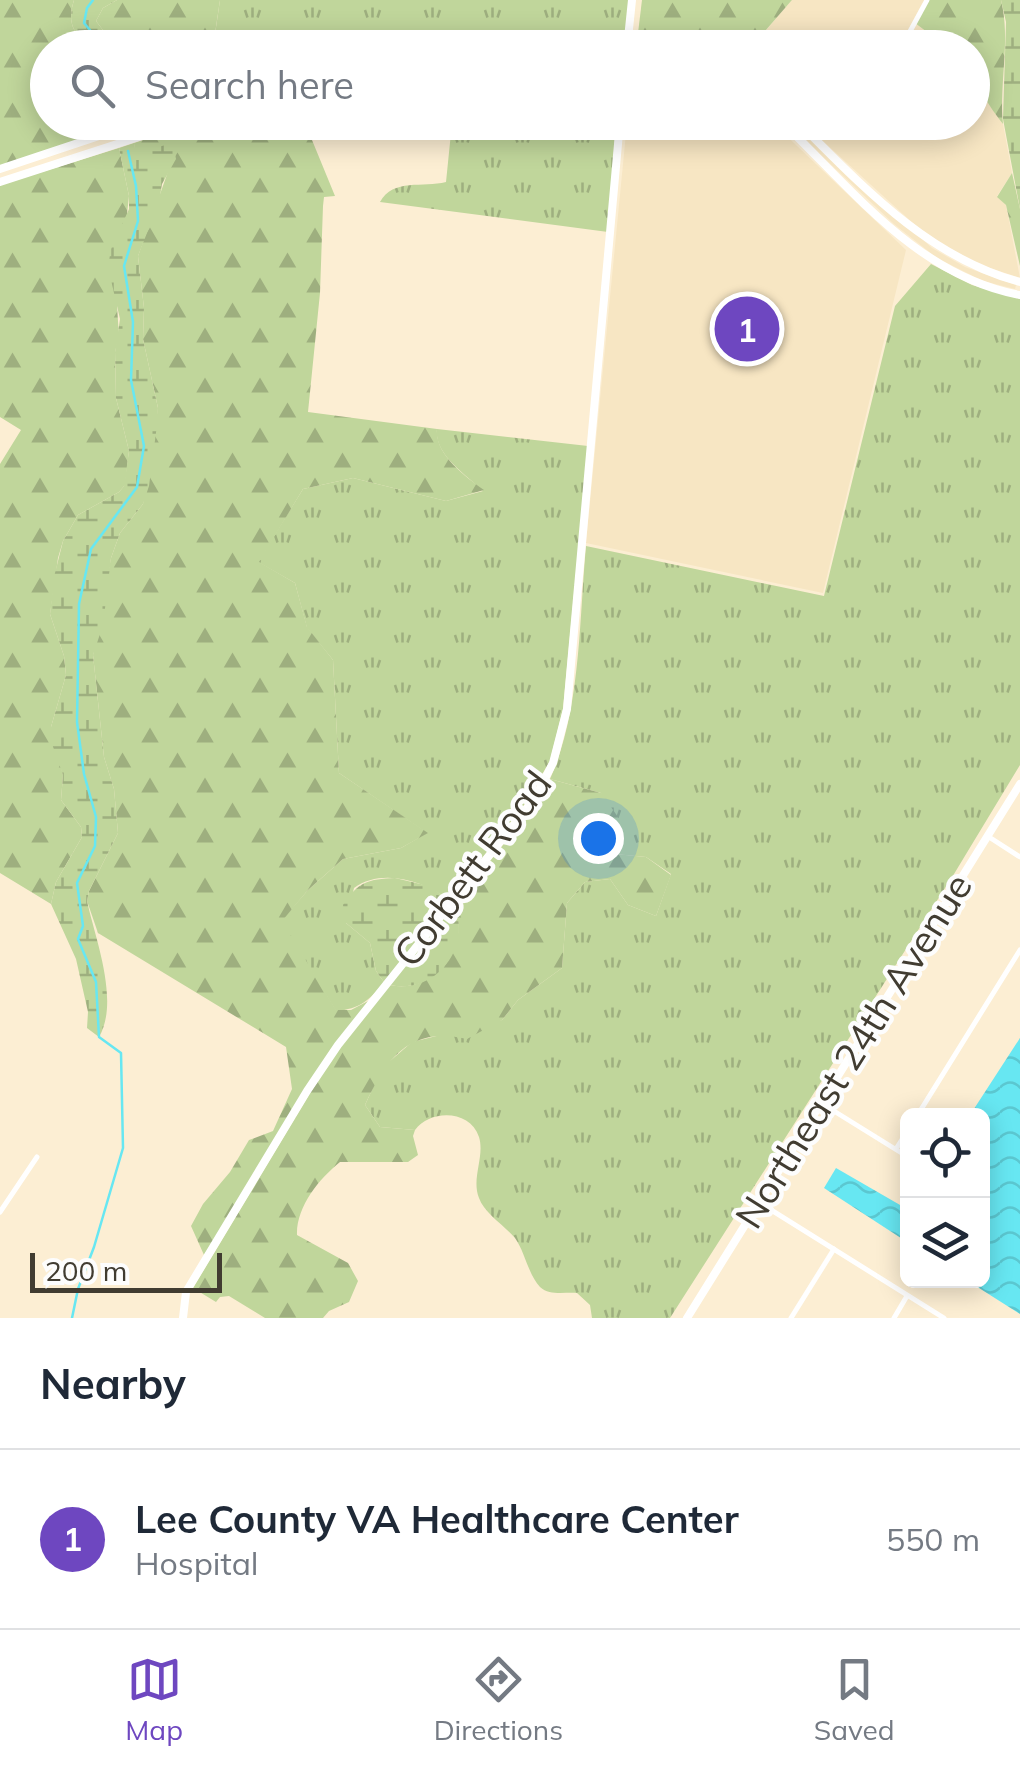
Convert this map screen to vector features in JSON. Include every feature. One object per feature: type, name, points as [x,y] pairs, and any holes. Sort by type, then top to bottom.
[{"type":"street","points":[[630,30],[632,0]]},
{"type":"street","points":[[911,30],[927,0]]},
{"type":"street","points":[[0,170],[88,140]]},
{"type":"street","points":[[0,181],[132,140]]},
{"type":"street","name":"Corbett Road","points":[[183,1318],[186,1292],[307,1091],[338,1045],[528,809],[556,754],[570,678],[618,140]]},
{"type":"street","points":[[812,153],[816,140]]},
{"type":"street","points":[[816,140],[934,246],[967,264],[1020,282],[1019,295],[973,282],[929,258],[900,236],[801,142],[816,140]]},
{"type":"street","name":"Northeast 24th Avenue","points":[[687,1318],[1020,784]]},
{"type":"street","points":[[988,836],[1020,857]]},
{"type":"street","points":[[922,1108],[1020,950]]},
{"type":"street","points":[[821,1103],[900,1152]]},
{"type":"street","points":[[896,1149],[900,1143]]},
{"type":"street","points":[[0,1212],[37,1157]]},
{"type":"street","points":[[759,1202],[944,1318]]},
{"type":"street","points":[[791,1318],[834,1249]]},
{"type":"street","points":[[894,1318],[908,1296]]},
{"type":"shaded area","points":[[792,0],[925,0],[915,23],[924,30],[766,30]]},
{"type":"shaded area","points":[[990,106],[1003,124],[1012,173],[997,196],[1006,205],[1020,278],[969,261],[926,235],[822,140],[990,140]]},
{"type":"shaded area","points":[[625,140],[791,140],[906,250],[823,593],[586,543]]},
{"type":"shaded area","points":[[805,140],[812,140],[932,248],[965,267],[1016,285],[1015,289],[983,281],[937,258],[894,224]]},
{"type":"green space","points":[[0,0],[74,0],[71,15],[75,30],[30,30],[30,140],[79,140],[0,166]]},
{"type":"green space","points":[[74,0],[117,0],[103,8],[96,21],[103,30],[75,30]]},
{"type":"green space","points":[[117,0],[220,0],[216,30],[103,30],[96,21],[103,8]]},
{"type":"green space","points":[[220,0],[629,0],[626,30],[216,30]]},
{"type":"green space","points":[[642,0],[792,0],[766,30],[638,30]]},
{"type":"green space","points":[[925,0],[1001,0],[1005,31],[1003,124],[990,106],[990,30],[924,30],[915,23]]},
{"type":"green space","points":[[1001,0],[1020,0],[1020,209],[1003,119],[1006,22]]},
{"type":"green space","points":[[312,140],[335,196],[324,197],[320,293],[308,412],[437,429],[446,456],[484,490],[446,501],[353,478],[303,489],[259,562],[295,583],[307,627],[333,660],[339,773],[428,833],[401,848],[343,859],[308,890],[282,921],[336,1010],[351,1010],[368,1001],[204,1255],[191,1226],[249,1140],[273,1131],[292,1089],[286,1047],[98,933],[87,901],[118,833],[114,789],[104,757],[93,655],[111,558],[120,533],[143,504],[158,408],[143,339],[138,256],[170,166],[135,153],[134,143]]},
{"type":"green space","points":[[450,140],[615,140],[608,232],[380,202],[386,194],[401,187],[446,182]]},
{"type":"green space","points":[[134,143],[136,153],[173,143],[176,159],[162,184],[138,256],[143,339],[158,408],[149,486],[143,504],[120,533],[111,558],[103,625],[93,655],[104,757],[114,789],[118,833],[87,901],[107,988],[105,1022],[99,1037],[87,1028],[88,1012],[76,959],[51,904],[56,882],[82,837],[81,827],[61,800],[63,775],[51,741],[51,727],[66,675],[50,614],[63,541],[78,515],[124,486],[129,451],[116,398],[115,352],[120,319],[108,267],[111,249],[129,209],[119,148]]},
{"type":"green space","points":[[119,148],[129,196],[117,306],[116,398],[129,451],[125,485],[78,515],[58,558],[50,614],[66,675],[51,727],[63,775],[61,800],[81,827],[82,837],[56,882],[51,904],[0,873],[0,464],[21,430],[0,417],[0,185]]},
{"type":"green space","points":[[1012,173],[1020,209],[1020,266],[1006,205],[997,197]]},
{"type":"green space","points":[[931,264],[972,285],[1020,299],[1020,765],[670,1318],[592,1318],[590,1305],[577,1293],[553,1293],[540,1287],[515,1238],[482,1204],[476,1183],[480,1145],[474,1128],[459,1117],[450,1116],[430,1118],[415,1130],[380,1127],[365,1105],[382,1068],[412,1042],[502,1020],[518,1000],[562,968],[567,903],[585,882],[610,879],[628,905],[656,916],[671,874],[646,857],[604,853],[601,793],[550,779],[568,724],[573,694],[586,546],[824,596],[895,306]]},
{"type":"green space","points":[[437,429],[588,446],[563,709],[550,761],[524,805],[449,900],[402,879],[377,879],[354,888],[346,923],[370,943],[376,971],[384,982],[364,1003],[336,1011],[281,921],[343,859],[401,848],[427,833],[339,773],[333,660],[307,628],[295,583],[258,562],[303,489],[353,478],[446,501],[483,491],[446,456]]},
{"type":"green space","points":[[550,779],[601,793],[618,817],[605,853],[646,857],[671,875],[656,916],[628,905],[610,879],[585,882],[567,903],[562,968],[518,1000],[502,1020],[467,1039],[430,1037],[415,1042],[392,1060],[365,1105],[380,1127],[415,1130],[418,1155],[408,1162],[340,1162],[310,1194],[298,1225],[297,1235],[348,1263],[358,1281],[349,1302],[323,1318],[265,1318],[229,1296],[216,1302],[193,1288],[340,1047],[390,985],[421,982],[445,964],[458,937],[454,906],[530,811]]},
{"type":"green space","points":[[395,878],[429,886],[450,901],[384,982],[376,971],[370,943],[346,923],[343,905],[364,883]]},
{"type":"green space","points":[[454,906],[458,937],[446,965],[421,983],[390,985]]},
{"type":"water","points":[[1020,1038],[1020,1314],[979,1288],[990,1288],[990,1108],[975,1108]]},
{"type":"water","points":[[836,1168],[900,1205],[900,1237],[824,1188]]},
{"type":"waterway","points":[[90,30],[84,23],[93,0]]},
{"type":"waterway","points":[[72,1318],[123,1148],[121,1053],[99,1037],[96,982],[78,939],[83,926],[77,883],[95,846],[96,817],[84,774],[77,722],[79,604],[91,549],[137,487],[144,446],[131,380],[133,322],[124,266],[138,221],[128,151]]},
{"type":"place","name":"Lee County VA Healthcare Center","points":[[747,329]]}]
